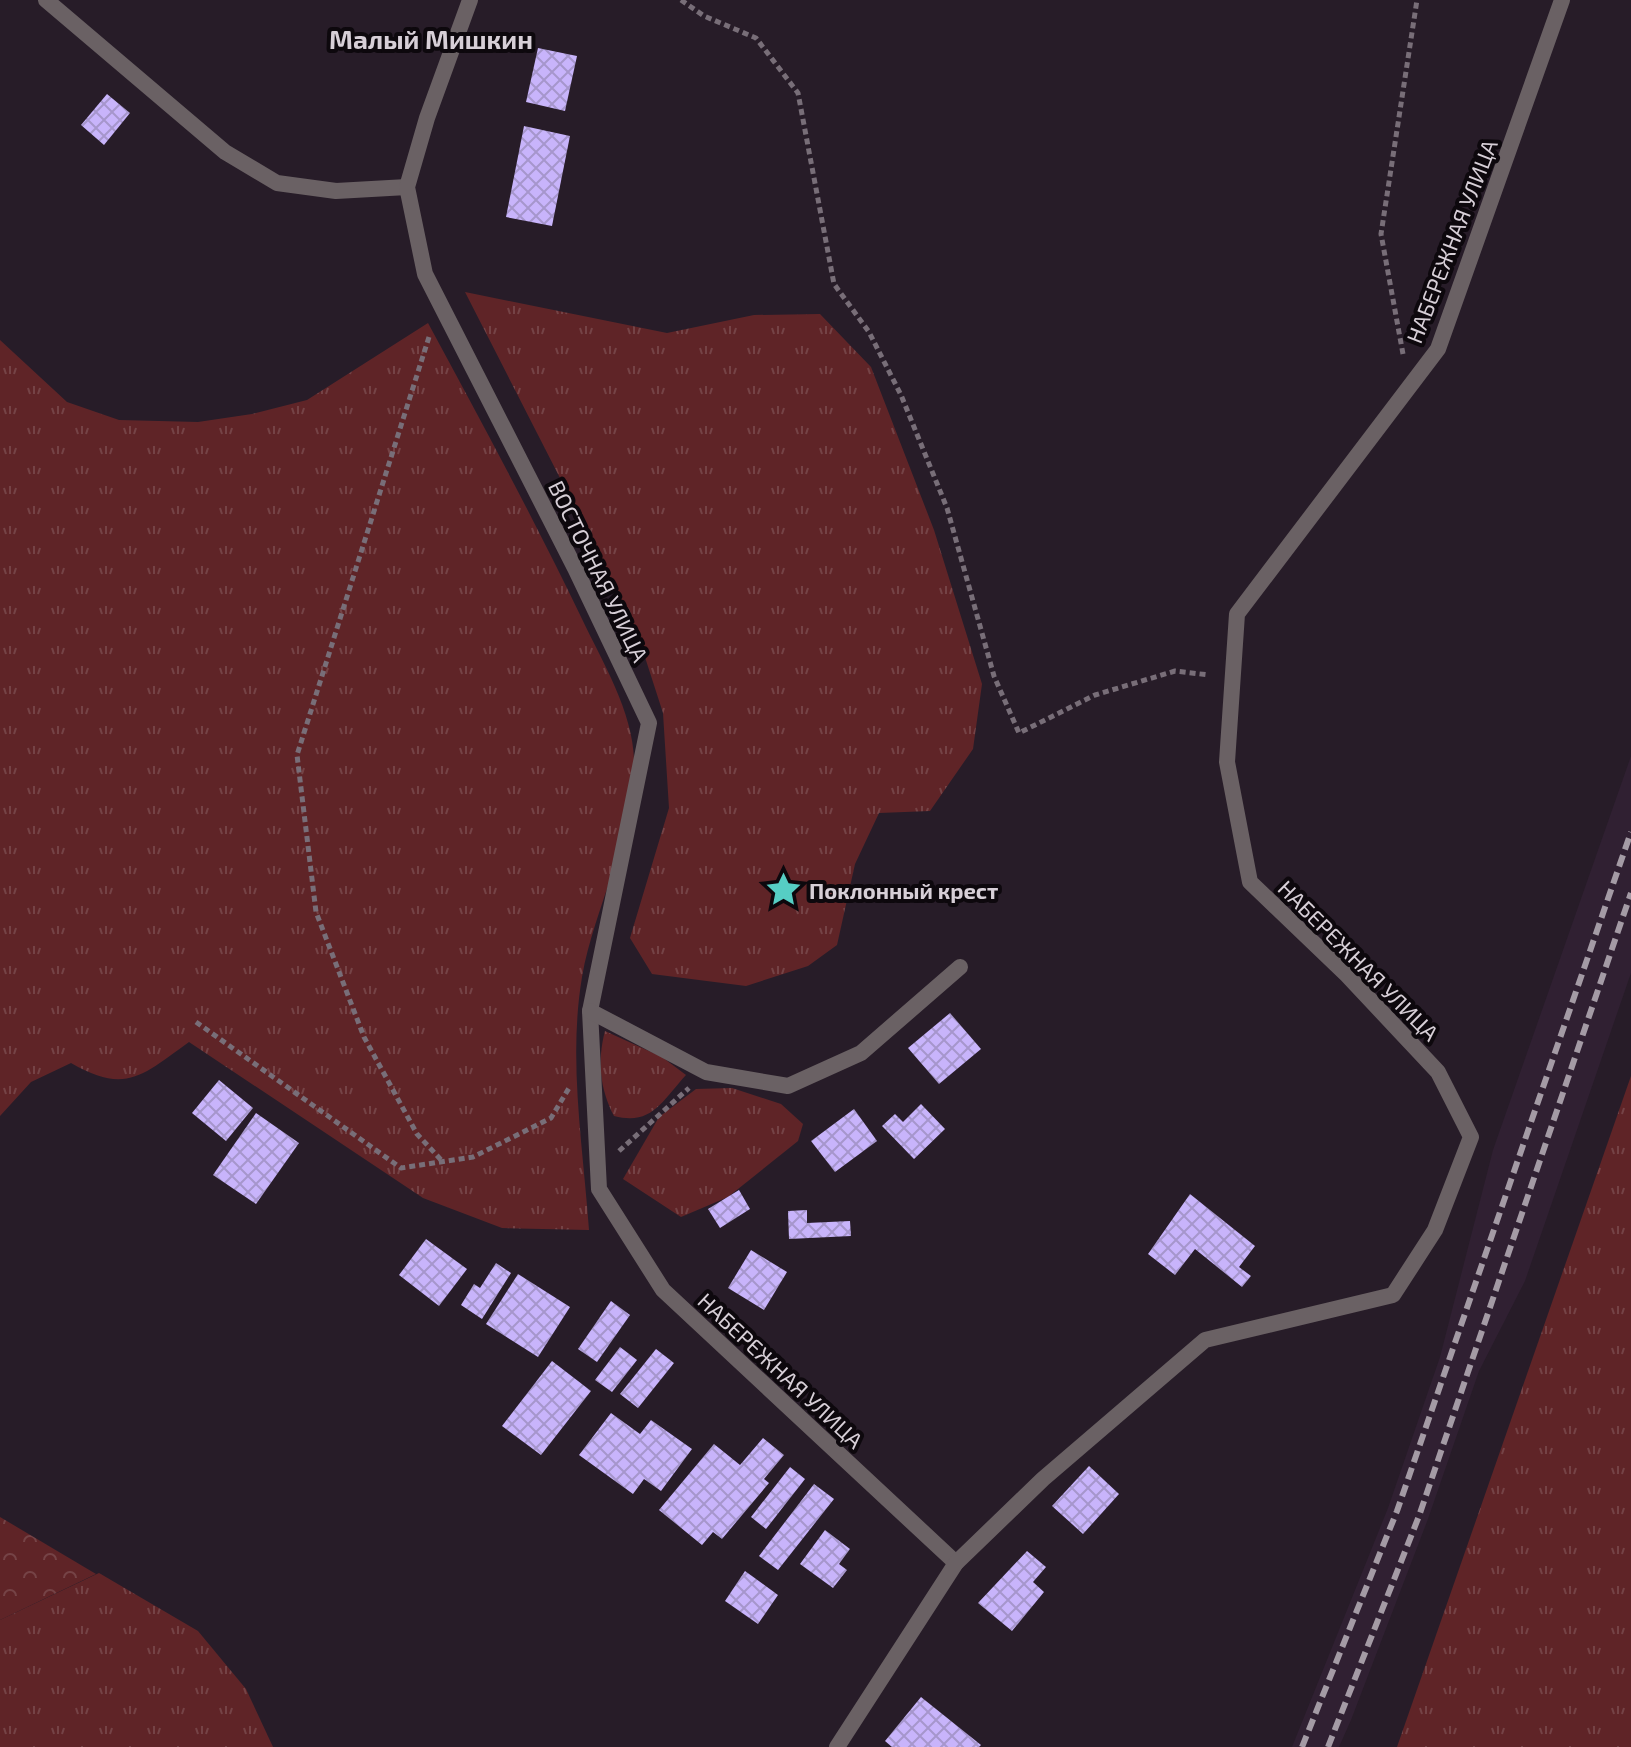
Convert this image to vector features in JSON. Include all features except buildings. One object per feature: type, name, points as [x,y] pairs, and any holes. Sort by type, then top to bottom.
[{"type":"street","points":[[46,0],[225,152],[277,183],[336,191],[407,187]]},
{"type":"street","name":"ВОСТОЧНАЯ УЛИЦА","points":[[470,0],[427,118],[407,187],[425,274],[575,568],[649,723],[590,1011],[599,1189]]},
{"type":"street","name":"НАБЕРЕЖНАЯ УЛИЦА","points":[[837,1747],[956,1563],[1043,1479],[1205,1340],[1393,1295],[1435,1230],[1471,1137],[1438,1072],[1347,975],[1250,882],[1227,762],[1237,614],[1438,349],[1562,0]]},
{"type":"street","points":[[590,1011],[706,1072],[788,1086],[861,1053],[960,967]]},
{"type":"street","name":"НАБЕРЕЖНАЯ УЛИЦА","points":[[599,1189],[663,1290],[956,1563]]},
{"type":"path","points":[[681,0],[704,16],[756,38],[798,93],[834,284],[869,332],[901,395],[947,508],[994,676],[1019,733],[1095,695],[1175,671],[1233,679]]},
{"type":"path","points":[[1398,403],[1403,352],[1381,234],[1417,0]]},
{"type":"path","points":[[439,304],[297,755],[316,912],[364,1037],[417,1134],[443,1162]]},
{"type":"path","points":[[196,1022],[401,1168],[473,1157],[551,1118],[592,1050]]},
{"type":"path","points":[[598,1170],[706,1072]]},
{"type":"shaded area","points":[[1631,756],[1631,973],[1525,1281],[1479,1371],[1428,1519],[1351,1720],[1339,1747],[1292,1747],[1388,1508],[1440,1357],[1493,1150]]},
{"type":"green space","points":[[465,292],[667,333],[754,315],[820,314],[871,367],[934,530],[982,684],[973,749],[930,811],[879,813],[855,864],[837,945],[808,966],[746,986],[652,974],[630,938],[669,808],[663,713],[643,651],[605,566]]},
{"type":"green space","points":[[428,323],[526,507],[607,669],[622,705],[632,742],[633,788],[629,815],[588,950],[578,1008],[576,1071],[589,1230],[502,1228],[423,1198],[189,1042],[159,1064],[133,1077],[106,1078],[71,1063],[31,1082],[0,1116],[0,340],[67,402],[119,420],[198,422],[252,414],[307,400]]},
{"type":"green space","points":[[605,1031],[662,1057],[686,1075],[663,1102],[647,1114],[627,1118],[614,1116],[601,1075]]},
{"type":"green space","points":[[1631,1076],[1631,1747],[1397,1747]]},
{"type":"green space","points":[[732,1088],[781,1104],[803,1124],[798,1141],[728,1197],[681,1217],[623,1179],[659,1117],[696,1089]]},
{"type":"green space","points":[[0,1517],[96,1574],[0,1620]]},
{"type":"green space","points":[[99,1573],[198,1631],[246,1689],[273,1747],[0,1747],[0,1620]]},
{"type":"railway","points":[[1302,1747],[1397,1511],[1631,832]]},
{"type":"railway","points":[[1328,1747],[1419,1516],[1631,893]]},
{"type":"place","name":"Поклонный крест","points":[[783,890]]},
{"type":"district","name":"Малый Мишкин","points":[[431,38]]}]
